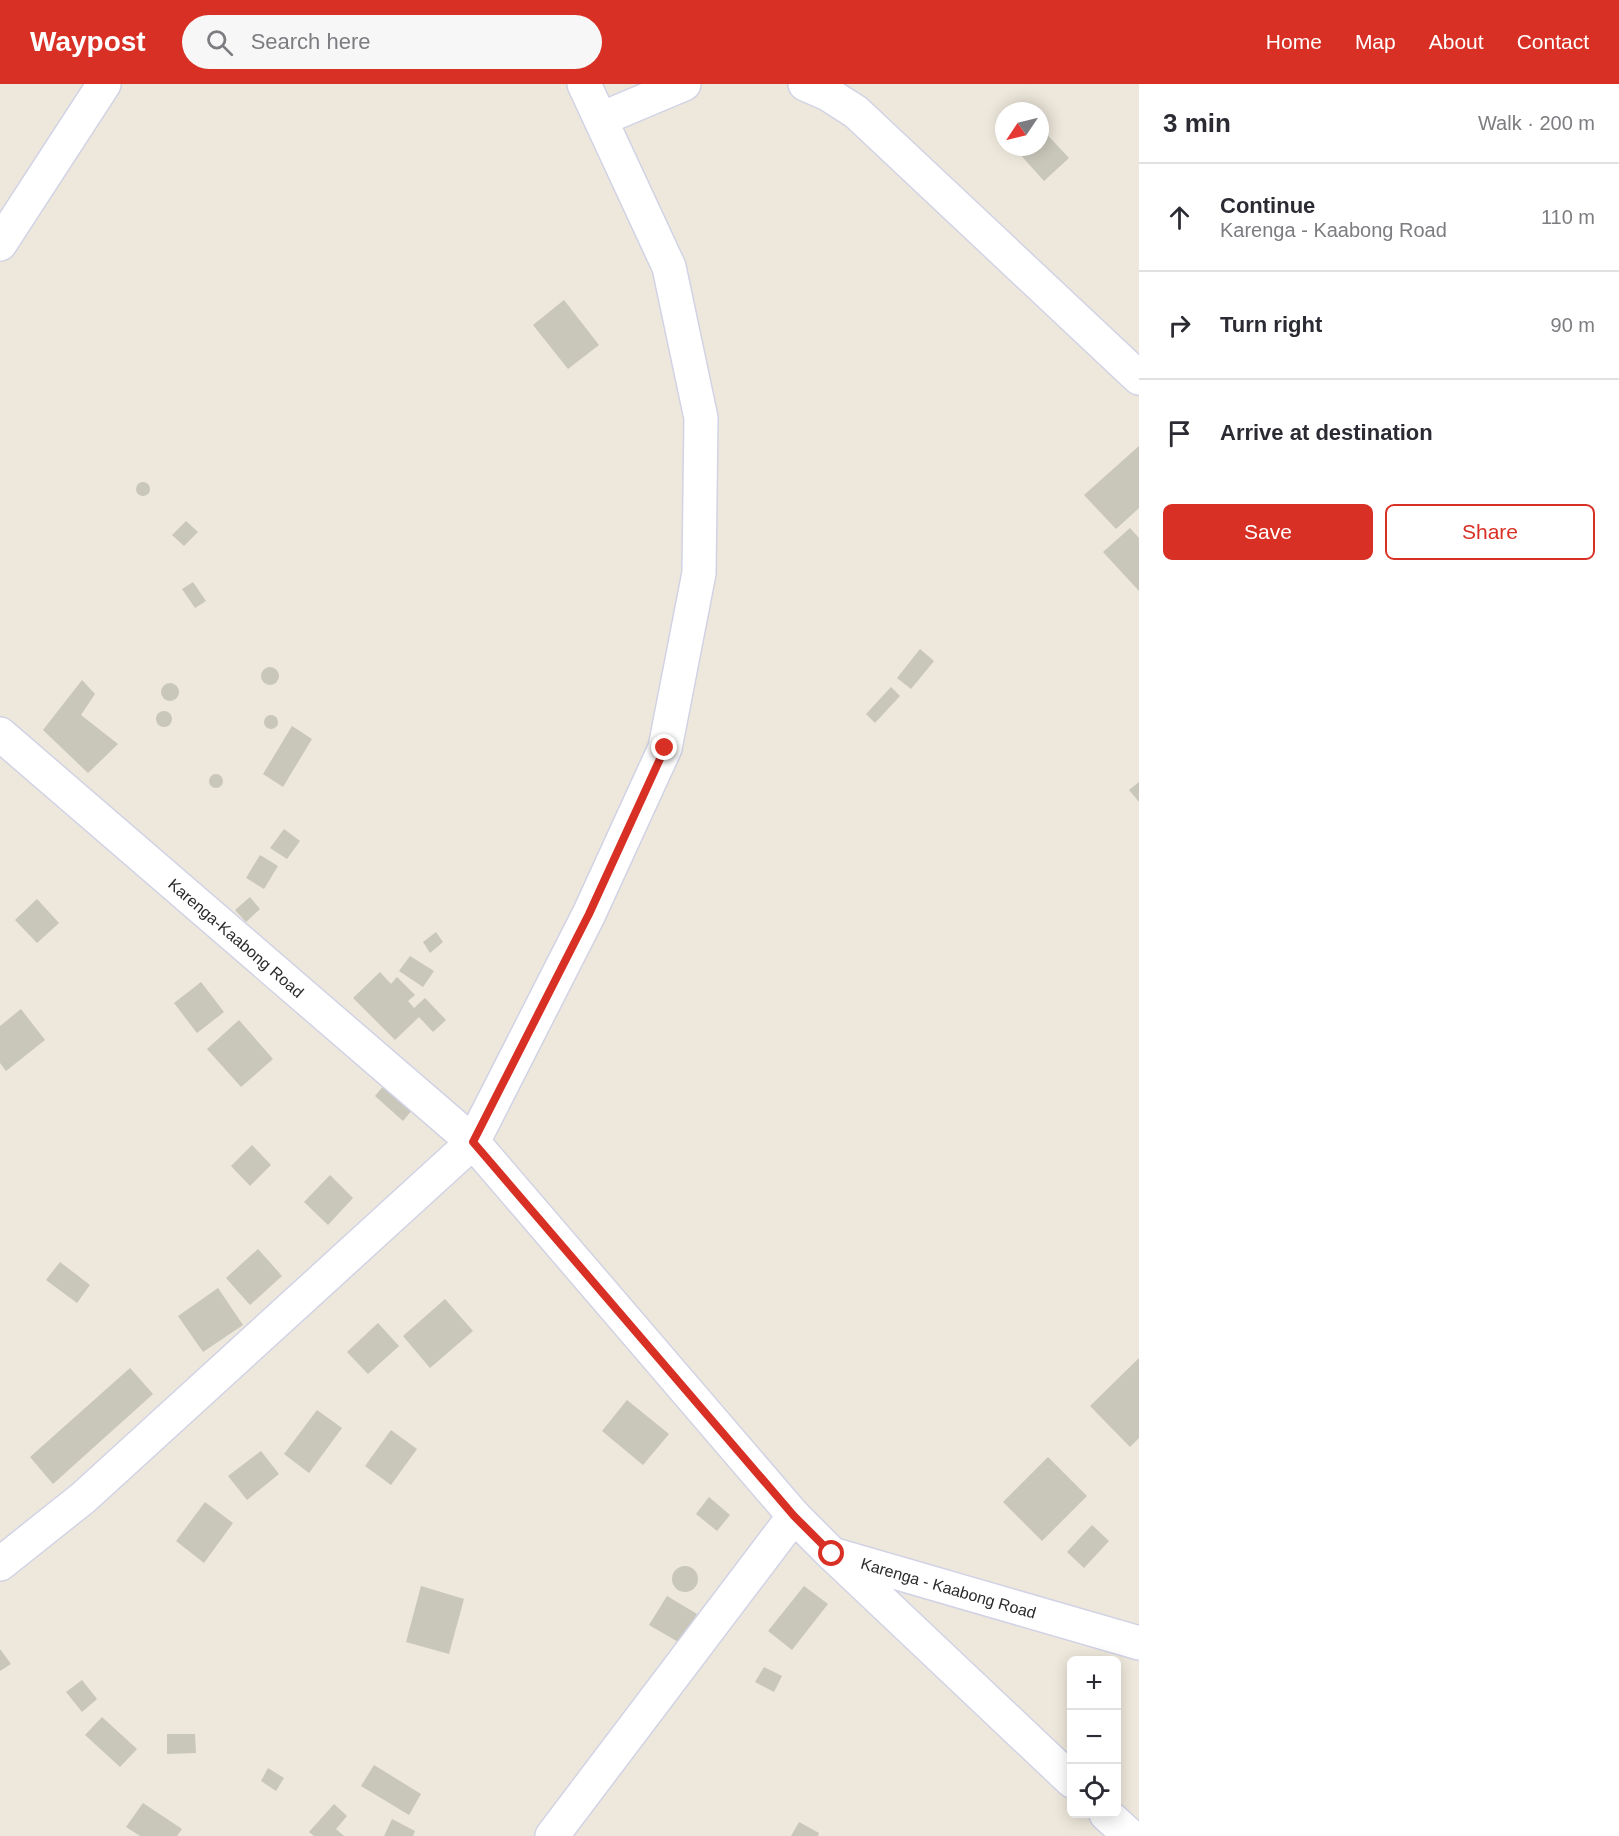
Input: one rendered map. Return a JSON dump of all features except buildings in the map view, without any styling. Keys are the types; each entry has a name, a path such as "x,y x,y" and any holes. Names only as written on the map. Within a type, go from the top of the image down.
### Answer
{"main road":[{"path":"0,244 104,84"},
{"path":"0,1564 83,1498 473,1142 589,914 665,748 699,573 701,418 669,267 584,84"},
{"path":"601,119 684,84"},
{"path":"805,84 828,94 856,112 1139,378"},
{"name":"Karenga-Kaabong Road","path":"0,734 473,1142"},
{"name":"Karenga - Kaabong Road","path":"473,1142 794,1516 832,1554 1139,1643"},
{"path":"552,1836 794,1516"},
{"path":"832,1554 1067,1776"},
{"path":"1110,1818 1130,1836"}],"route":[{"path":"665,748 589,914 473,1142 794,1516 832,1554"}]}
